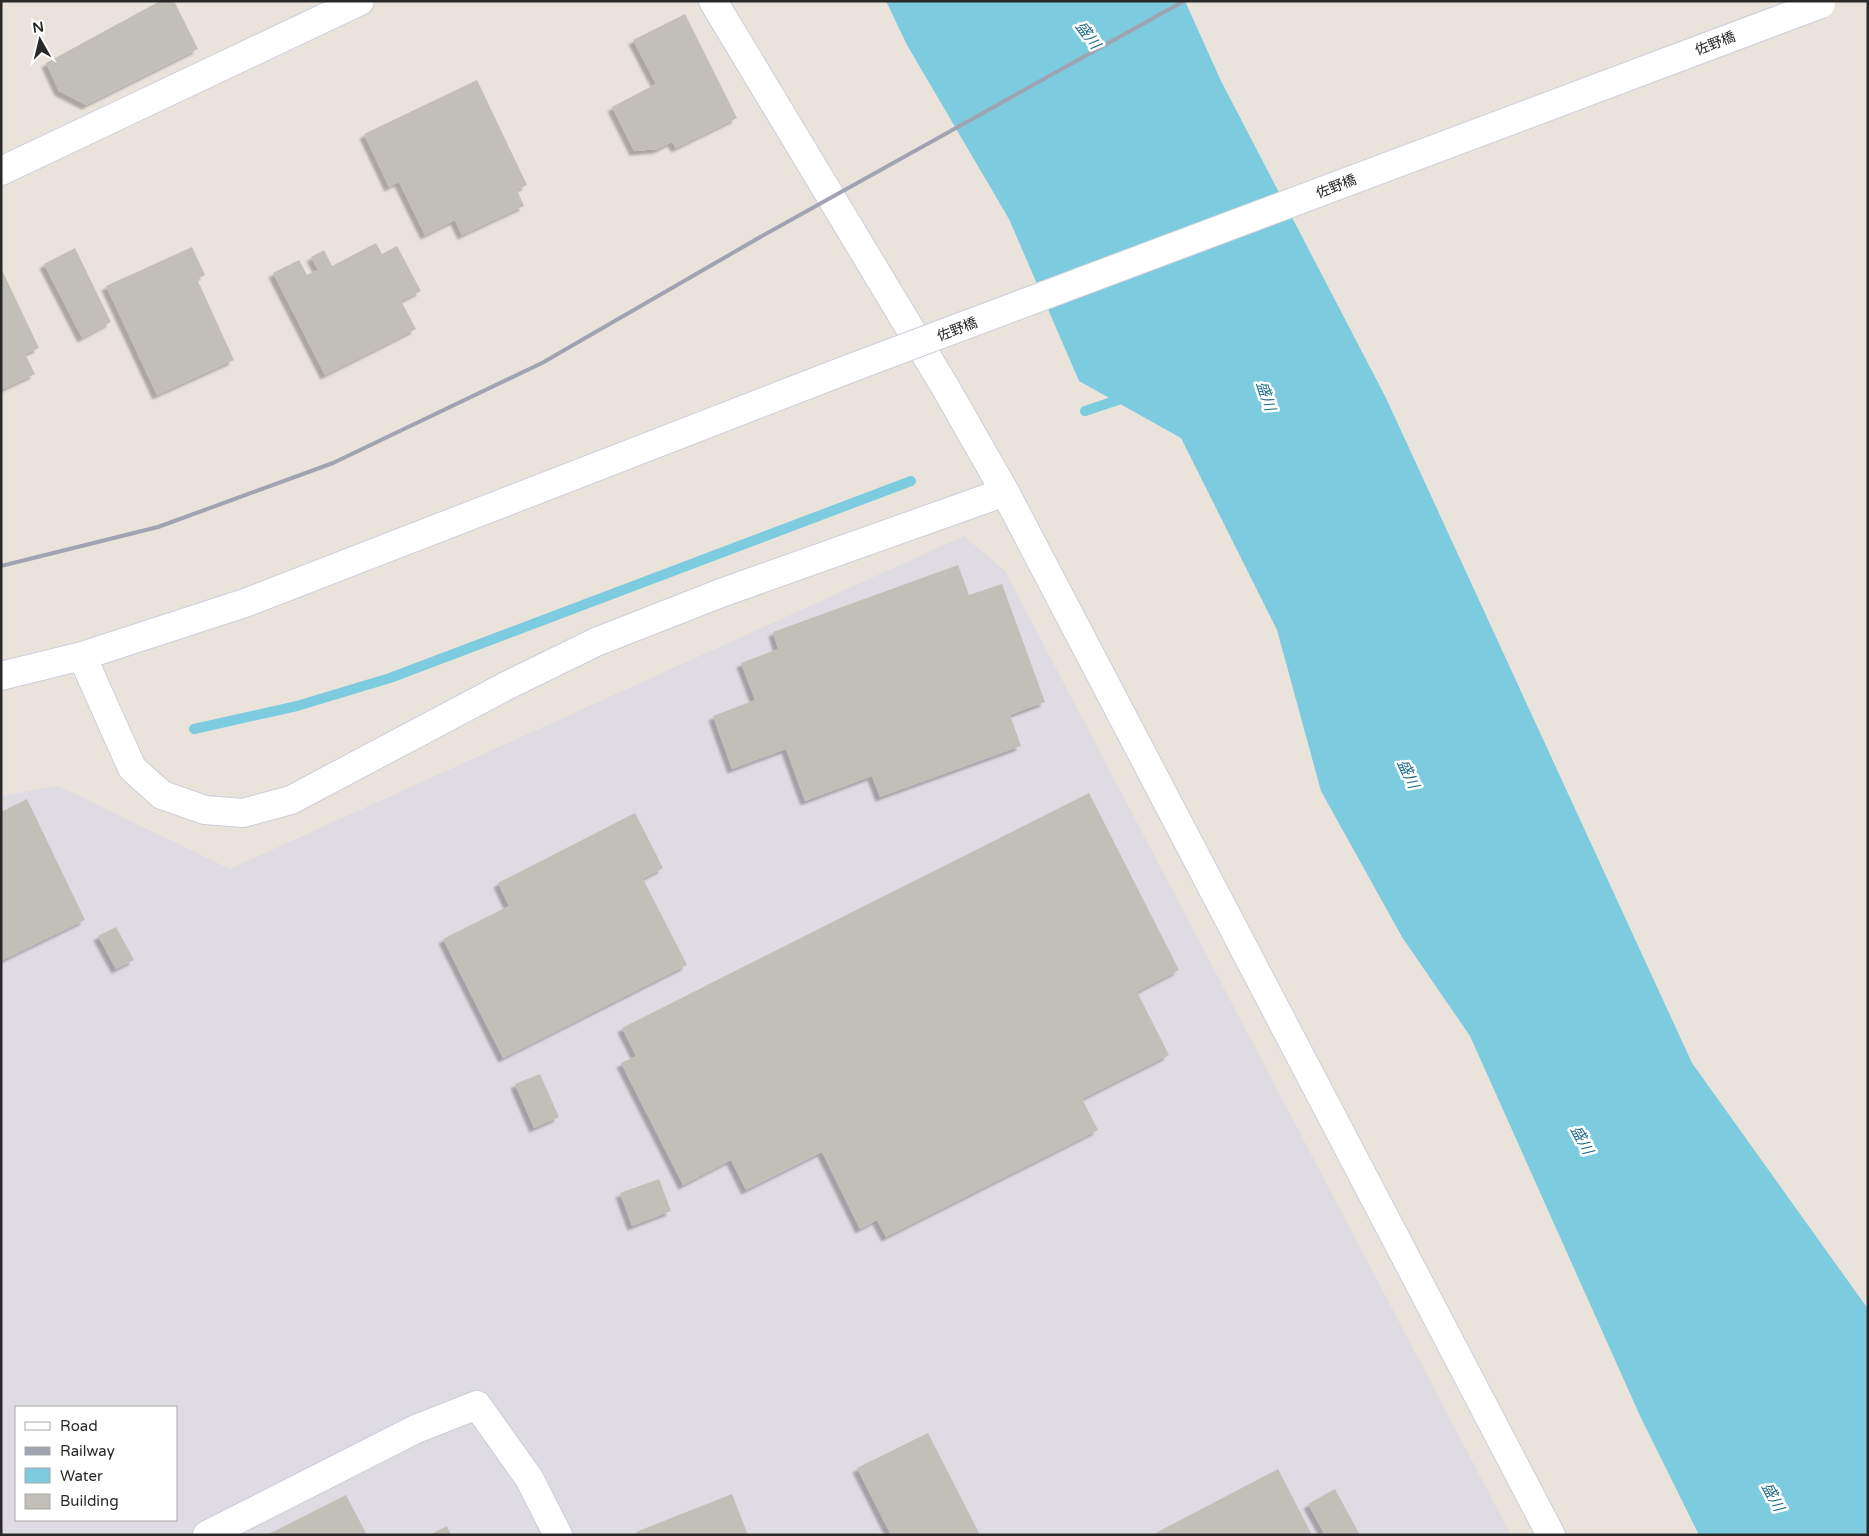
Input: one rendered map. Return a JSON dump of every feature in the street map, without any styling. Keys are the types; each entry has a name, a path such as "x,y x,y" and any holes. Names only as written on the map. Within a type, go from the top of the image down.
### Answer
{"street":[{"path":"1,171 360,1"},
{"path":"713,1 944,385 1005,492 1551,1535"},
{"name":"佐野橋","path":"1,676 82,656 245,603 851,368 1824,2"},
{"path":"82,656 132,768 162,795 205,810 243,813 292,800 495,692 596,642 721,593 1005,492"},
{"path":"207,1535 416,1429 477,1404 529,1478 558,1535"}],"shaded area":[{"path":"964,536 1005,571 1511,1535 1,1535 1,796 58,786 230,869"}],"water":[{"name":"盛川","path":"886,1 1185,1 1221,81 1386,398 1692,1063 1868,1309 1868,1535 1699,1535 1641,1418 1470,1036 1402,937 1321,791 1277,630 1181,438 1079,381 1009,219 907,45"}],"building":[{"path":"160,1 174,1 198,49 86,105 59,91 46,63"},
{"path":"685,14 737,118 676,148 672,142 658,149 634,151 612,107 656,84 633,40"},
{"path":"477,80 527,185 517,190 524,206 462,235 455,220 425,235 399,182 389,187 364,134"},
{"path":"376,243 382,254 397,246 421,291 401,301 416,329 325,375 273,273 299,260 307,275 318,270 311,257 324,250 332,266"},
{"path":"192,247 205,275 197,279 234,360 157,395 106,286"},
{"path":"75,248 111,322 82,338 44,264"},
{"path":"1,268 39,348 25,354 35,374 1,390"},
{"path":"958,565 969,595 1002,584 1045,702 1010,715 1021,746 880,797 872,776 805,801 786,749 732,769 713,716 755,700 741,663 778,649 773,632"},
{"path":"1089,793 1179,970 1137,992 1169,1055 1082,1099 1098,1130 886,1237 877,1220 860,1229 822,1152 746,1190 731,1160 683,1185 621,1063 636,1056 622,1028"},
{"path":"27,799 85,920 1,961 1,812"},
{"path":"635,813 663,868 643,879 687,965 503,1058 443,939 509,906 498,883"},
{"path":"116,927 134,960 116,969 98,936"},
{"path":"540,1074 559,1117 534,1128 515,1084"},
{"path":"659,1179 671,1211 632,1226 620,1193"},
{"path":"928,1433 980,1535 891,1535 857,1468"},
{"path":"1278,1469 1312,1535 1152,1535"},
{"path":"1335,1489 1360,1535 1325,1535 1308,1504"},
{"path":"732,1494 748,1535 637,1535 636,1532"},
{"path":"346,1495 367,1535 267,1535"},
{"path":"447,1526 451,1535 429,1535"}],"waterway":[{"path":"1085,411 1127,397"},
{"path":"194,729 297,706 390,678 911,481"}],"railway":[{"path":"1,566 158,527 333,463 542,363 762,236 1184,1"}]}
